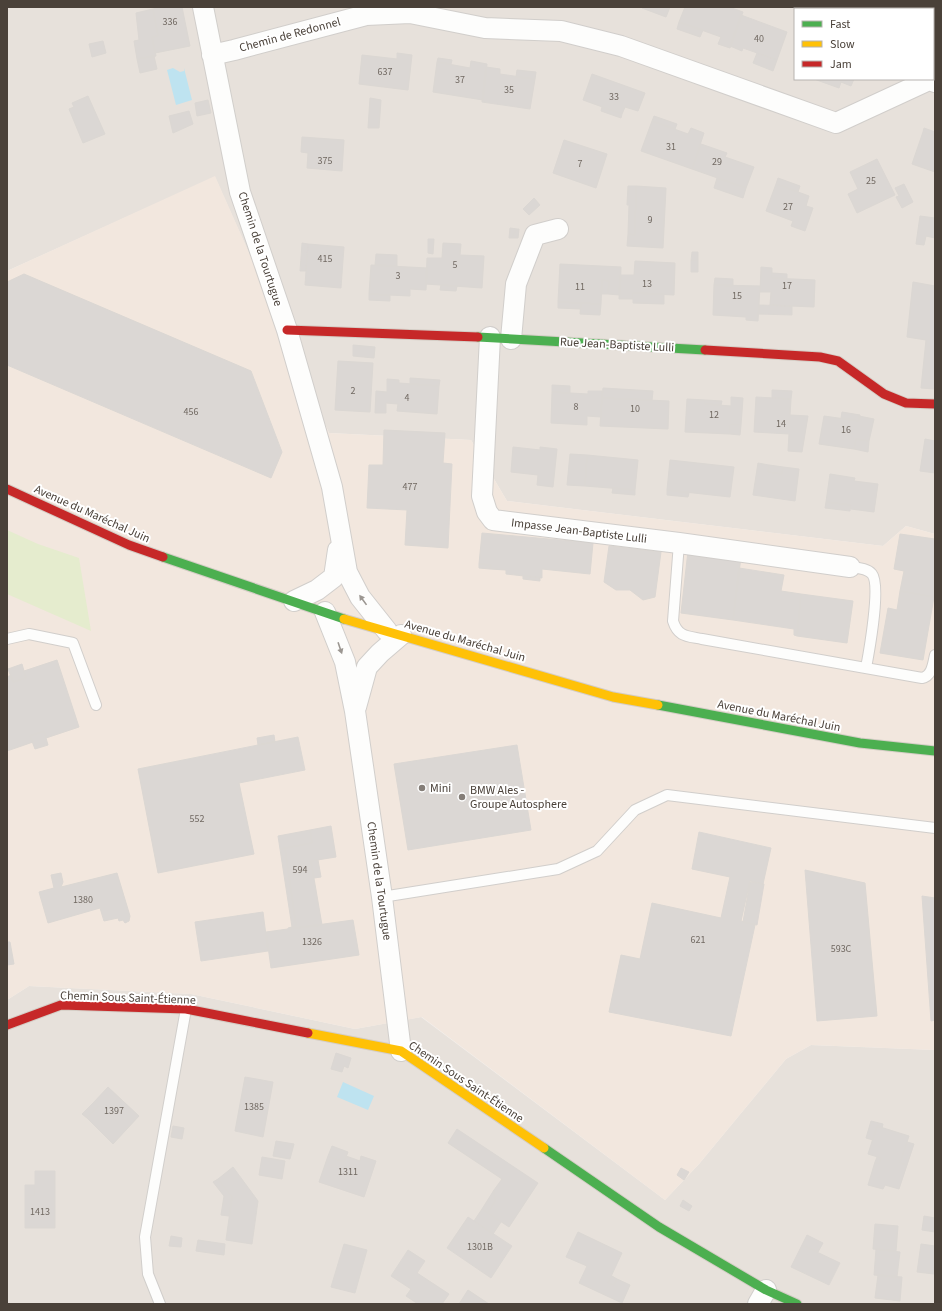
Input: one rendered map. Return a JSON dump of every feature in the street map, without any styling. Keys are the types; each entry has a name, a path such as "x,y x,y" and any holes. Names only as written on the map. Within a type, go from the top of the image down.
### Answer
{"street":[{"name":"Chemin de la Tourtugue","path":"203,7 240,192 287,330 332,487 347,572 360,597 394,633 380,653 367,667 355,711"},
{"name":"Chemin de Redonnel","path":"212,55 366,14 411,10"},
{"path":"411,10 485,28 561,31 621,46 836,123 929,80 935,82"},
{"path":"512,339 516,284 535,235 558,229"},
{"name":"Rue Jean-Baptiste Lulli","path":"287,330 490,337 820,357 838,361 884,394 906,403 935,404"},
{"name":"Impasse Jean-Baptiste Lulli","path":"490,337 482,496 487,512 493,520 679,543 850,567"},
{"name":"Chemin de la Tourtugue","path":"294,601 317,590 334,577 338,542 332,487"},
{"name":"Avenue du Maréchal Juin","path":"7,489 129,545 351,621 613,697 860,743 935,751"},
{"name":"Chemin de la Tourtugue","path":"326,612 345,662 355,711 382,897 401,1051"},
{"name":"Chemin Sous Saint-Étienne","path":"7,1025 61,1005 186,1010 401,1051 762,1297 797,1304"}],"lane":[{"path":"679,543 673,621 676,629 680,633 702,639 922,678 926,678 933,667 935,655"},
{"path":"850,567 868,570 873,575 876,582 875,601 866,668"},
{"path":"7,639 29,634 73,643 96,705"},
{"path":"382,897 558,870 597,851 635,810 667,795 935,828"},
{"path":"160,1304 148,1274 145,1237 186,1010"}],"shaded area":[{"path":"7,7 935,7 935,534 906,526 883,546 507,501 471,440 329,433 215,177 7,271"},
{"path":"215,176 329,433 471,440 507,501 883,546 906,526 935,534 935,1050 811,1045 786,1059 699,1164 665,1200 422,1017 355,1029 191,994 29,986 7,1000 7,271"},
{"path":"29,986 191,994 355,1029 421,1017 665,1200 699,1164 786,1059 811,1045 935,1050 935,1304 7,1304 7,1000"}],"green space":[{"path":"7,530 38,544 79,558 91,631 7,594"}],"water":[{"path":"173,68 180,72 184,71 184,68 192,100 176,105 167,70"},
{"path":"343,1082 374,1096 368,1110 337,1097"}],"building":[{"path":"160,7 182,7 190,46 155,53 152,37 158,36 153,9"},
{"path":"670,7 666,17 642,8"},
{"path":"685,7 729,7 743,12 730,48 718,44 721,37 679,22"},
{"path":"935,7 935,16 934,8 917,8"},
{"path":"153,9 158,36 152,37 156,56 137,59 134,41 139,40 136,13"},
{"path":"741,15 787,32 777,60 743,48 742,51 730,46"},
{"path":"679,22 703,30 700,37 677,29"},
{"path":"103,41 106,53 92,57 89,44"},
{"path":"397,53 412,55 408,90 359,84 362,55 397,59"},
{"path":"757,53 777,60 773,71 753,63"},
{"path":"154,56 157,69 140,73 137,59"},
{"path":"438,58 452,60 451,64 437,62"},
{"path":"471,61 487,64 483,100 433,92 437,62 470,68"},
{"path":"486,67 500,69 500,74 535,79 530,109 482,102"},
{"path":"517,70 536,72 535,79 516,77"},
{"path":"592,74 645,93 638,111 625,107 622,114 583,100"},
{"path":"817,80 854,80 851,86 841,82 839,88"},
{"path":"88,96 105,134 83,143 69,109 74,107 72,103"},
{"path":"370,98 381,100 379,128 368,128"},
{"path":"208,100 211,113 197,116 195,103"},
{"path":"602,107 622,114 621,118 601,111"},
{"path":"189,111 193,124 173,133 169,116"},
{"path":"654,116 677,124 675,129 652,121"},
{"path":"652,121 688,134 691,128 704,133 692,169 641,151"},
{"path":"924,128 935,132 935,136 923,132"},
{"path":"923,132 935,136 935,172 912,164"},
{"path":"302,137 344,140 342,171 307,168 308,153 301,152"},
{"path":"564,140 607,154 596,188 553,173"},
{"path":"701,144 727,153 725,157 754,167 746,188 692,169"},
{"path":"877,159 895,195 857,213 848,194 858,189 850,172"},
{"path":"717,178 746,188 743,198 714,188"},
{"path":"778,178 800,186 798,192 776,184"},
{"path":"776,184 809,196 806,206 813,208 805,231 791,226 793,221 766,211"},
{"path":"904,184 913,202 902,208 896,197 899,196 895,188"},
{"path":"628,186 636,186 635,235 628,234"},
{"path":"636,186 666,188 663,248 627,246 628,234 635,235"},
{"path":"534,198 540,205 529,215 523,209"},
{"path":"920,216 935,218 935,238 926,236 924,245 916,244"},
{"path":"510,228 517,229 511,238 509,238"},
{"path":"517,229 519,229 518,238 511,238"},
{"path":"428,239 434,239 433,254 428,253"},
{"path":"302,243 308,244 306,271 300,271"},
{"path":"443,243 461,244 460,255 484,256 482,288 426,284 427,258 442,258"},
{"path":"308,244 344,247 341,288 305,285"},
{"path":"692,252 698,252 698,261 691,261"},
{"path":"376,254 397,255 397,266 375,265"},
{"path":"635,261 675,263 674,295 633,293 633,299 619,299 620,275 634,275"},
{"path":"691,261 698,261 698,272 691,272"},
{"path":"560,264 621,267 620,295 608,294 609,281 602,280 601,304 558,302"},
{"path":"371,265 427,268 426,290 410,289 410,296 369,294"},
{"path":"761,267 772,268 772,278 815,280 814,307 770,305 771,292 760,292"},
{"path":"772,273 787,274 787,279 772,278"},
{"path":"24,274 251,371 282,452 271,478 7,365 7,282"},
{"path":"715,278 733,279 733,286 714,285"},
{"path":"602,280 609,281 608,294 601,294"},
{"path":"913,282 935,286 935,389 921,388 926,340 907,337"},
{"path":"441,285 457,286 456,291 440,290"},
{"path":"714,285 760,286 758,321 746,320 746,317 713,315"},
{"path":"633,293 664,294 664,304 633,303"},
{"path":"369,294 390,295 390,301 369,300"},
{"path":"558,302 581,303 581,309 558,308"},
{"path":"581,303 601,304 600,315 580,314"},
{"path":"759,305 792,306 792,315 759,314"},
{"path":"353,345 375,347 374,358 353,356"},
{"path":"338,361 373,363 370,412 335,410"},
{"path":"410,378 440,380 439,386 410,384"},
{"path":"387,379 399,380 399,383 439,386 437,414 397,411 398,404 386,403 386,413 375,413 376,391 387,392"},
{"path":"552,385 570,386 570,393 552,392"},
{"path":"603,388 653,391 652,400 602,398"},
{"path":"772,390 792,391 791,399 772,398"},
{"path":"588,391 602,391 601,417 587,416 587,425 551,423 552,392 588,394"},
{"path":"731,397 743,398 741,425 730,425 730,434 685,432 687,399 705,400 705,404 731,406"},
{"path":"756,397 791,399 790,415 808,416 802,452 788,451 789,434 754,432"},
{"path":"602,398 669,401 668,429 600,426"},
{"path":"705,400 722,401 721,405 705,404"},
{"path":"842,412 860,415 859,421 841,418"},
{"path":"824,416 859,421 859,416 874,419 869,441 856,439 854,449 819,444"},
{"path":"730,425 741,425 740,435 730,434"},
{"path":"384,430 445,433 443,463 452,464 448,548 405,545 407,510 367,508 369,465 383,465"},
{"path":"856,439 869,441 868,452 854,449"},
{"path":"925,439 935,441 935,473 920,471"},
{"path":"513,447 540,450 540,447 557,449 553,487 537,485 538,475 511,472"},
{"path":"570,454 587,455 585,486 567,485"},
{"path":"587,455 638,460 635,490 585,486"},
{"path":"670,460 734,467 730,497 667,490"},
{"path":"758,463 769,465 768,472 782,474 783,467 799,469 795,501 753,495"},
{"path":"769,465 783,467 782,474 768,472"},
{"path":"830,474 855,478 854,481 878,484 874,512 851,509 851,505 826,502"},
{"path":"613,488 635,490 635,495 612,493"},
{"path":"667,490 689,493 688,497 667,495"},
{"path":"826,502 851,505 850,511 825,508"},
{"path":"482,533 593,543 590,574 542,569 542,578 506,574 506,570 490,569 491,565 479,564"},
{"path":"900,534 935,539 934,597 900,591 904,571 894,569"},
{"path":"609,546 661,552 655,597 643,600 630,590 616,590 604,582"},
{"path":"688,551 741,557 733,620 681,613"},
{"path":"479,564 491,565 490,569 479,568"},
{"path":"739,568 784,575 781,591 801,594 797,636 794,635 794,629 733,620"},
{"path":"523,576 540,577 540,581 523,579"},
{"path":"900,591 934,597 923,660 880,653 888,608 897,610"},
{"path":"801,594 853,601 847,643 797,636"},
{"path":"57,660 79,727 46,738 44,731 30,736 33,742 7,751 7,677 11,675 13,682 26,678 24,671"},
{"path":"22,664 26,678 13,682 8,669"},
{"path":"44,731 48,745 35,749 30,736"},
{"path":"274,735 275,742 258,745 257,738"},
{"path":"298,737 305,770 239,783 254,854 158,873 138,769"},
{"name":"BMW Ales - Groupe Autosphere","path":"517,745 531,830 408,850 394,764"},
{"path":"331,826 336,857 311,861 322,925 288,929 296,926 285,848 312,843 310,830"},
{"path":"310,830 312,843 280,849 278,836"},
{"path":"699,832 771,848 763,884 750,881 741,921 755,925 731,1036 609,1012 621,955 640,959 652,903 721,918 730,877 692,869"},
{"path":"285,848 296,926 292,927 280,849"},
{"path":"318,860 321,877 314,878 311,861"},
{"path":"805,870 865,883 877,1016 817,1021"},
{"path":"61,873 63,882 61,887 117,873 130,916 129,921 125,923 123,920 119,921 118,918 104,921 100,908 48,923 39,892 54,888 51,875"},
{"path":"750,882 764,884 757,925 743,922"},
{"path":"922,896 935,898 935,1020 931,1021"},
{"path":"263,912 268,951 201,961 195,922"},
{"path":"353,920 359,955 271,968 266,932"},
{"path":"7,942 10,942 14,964 7,965"},
{"path":"336,1053 351,1058 348,1068 344,1066 342,1072 331,1069"},
{"path":"245,1077 273,1082 263,1137 235,1131"},
{"path":"108,1087 139,1116 113,1144 87,1118 98,1106 94,1102"},
{"path":"94,1102 98,1106 87,1118 82,1114"},
{"path":"871,1121 883,1124 882,1128 877,1126 873,1140 866,1138"},
{"path":"173,1126 184,1128 182,1139 171,1137"},
{"path":"877,1126 909,1136 900,1163 907,1165 899,1189 885,1185 883,1189 868,1185 875,1162 879,1164 881,1158 868,1154"},
{"path":"457,1129 538,1183 509,1227 488,1213 495,1201 494,1190 502,1179 448,1143"},
{"path":"276,1141 294,1144 290,1159 273,1156"},
{"path":"907,1142 914,1144 907,1165 900,1163"},
{"path":"332,1146 348,1152 344,1162 328,1156"},
{"path":"328,1156 344,1162 346,1156 360,1161 361,1156 376,1161 364,1197 319,1182"},
{"path":"262,1157 285,1161 282,1179 259,1175"},
{"path":"877,1157 881,1158 879,1164 875,1162"},
{"path":"233,1167 258,1201 252,1244 226,1240 232,1197 218,1179"},
{"path":"681,1168 689,1172 684,1180 677,1175"},
{"path":"35,1171 55,1171 55,1228 25,1228 25,1196 35,1196"},
{"path":"218,1179 232,1197 229,1216 221,1215 224,1196 213,1182"},
{"path":"25,1185 35,1185 35,1196 25,1196"},
{"path":"494,1190 495,1201 488,1213 482,1209"},
{"path":"683,1200 692,1206 689,1211 680,1206"},
{"path":"482,1209 501,1222 493,1234 474,1221"},
{"path":"924,1216 935,1218 935,1232 922,1230"},
{"path":"468,1217 512,1246 491,1278 447,1248"},
{"path":"875,1224 898,1226 896,1251 873,1249"},
{"path":"578,1232 622,1253 608,1283 614,1285 617,1279 630,1285 622,1303 579,1283 587,1266 566,1257"},
{"path":"807,1235 823,1243 818,1252 802,1245"},
{"path":"171,1236 182,1238 181,1247 169,1246"},
{"path":"198,1240 225,1244 224,1255 196,1251"},
{"path":"344,1244 367,1250 355,1293 331,1287"},
{"path":"921,1244 935,1246 934,1274 917,1272"},
{"path":"802,1245 840,1263 829,1285 791,1267"},
{"path":"876,1249 900,1252 897,1277 874,1275"},
{"path":"408,1250 425,1261 417,1273 449,1294 442,1304 418,1304 406,1296 411,1289 391,1276"},
{"path":"878,1275 902,1277 900,1301 875,1298"},
{"path":"612,1276 617,1279 614,1285 608,1283"},
{"path":"468,1290 489,1304 459,1304"}],"traffic: fast":[{"path":"478,337 705,350"},
{"path":"163,557 344,619"},
{"path":"658,705 860,743 935,751"},
{"path":"544,1148 659,1227 766,1290 797,1304"}],"traffic: slow":[{"path":"344,619 613,697 658,705"},
{"path":"308,1033 401,1051 544,1148"}],"traffic: jam":[{"path":"287,330 478,337"},
{"path":"705,350 820,357 838,361 884,394 906,403 935,404"},
{"path":"7,489 129,545 163,557"},
{"path":"7,1025 61,1005 186,1009 308,1033"}],"place":[{"name":"Mini","path":"422,788"},
{"name":"BMW Ales - Groupe Autosphere","path":"462,797"}]}
